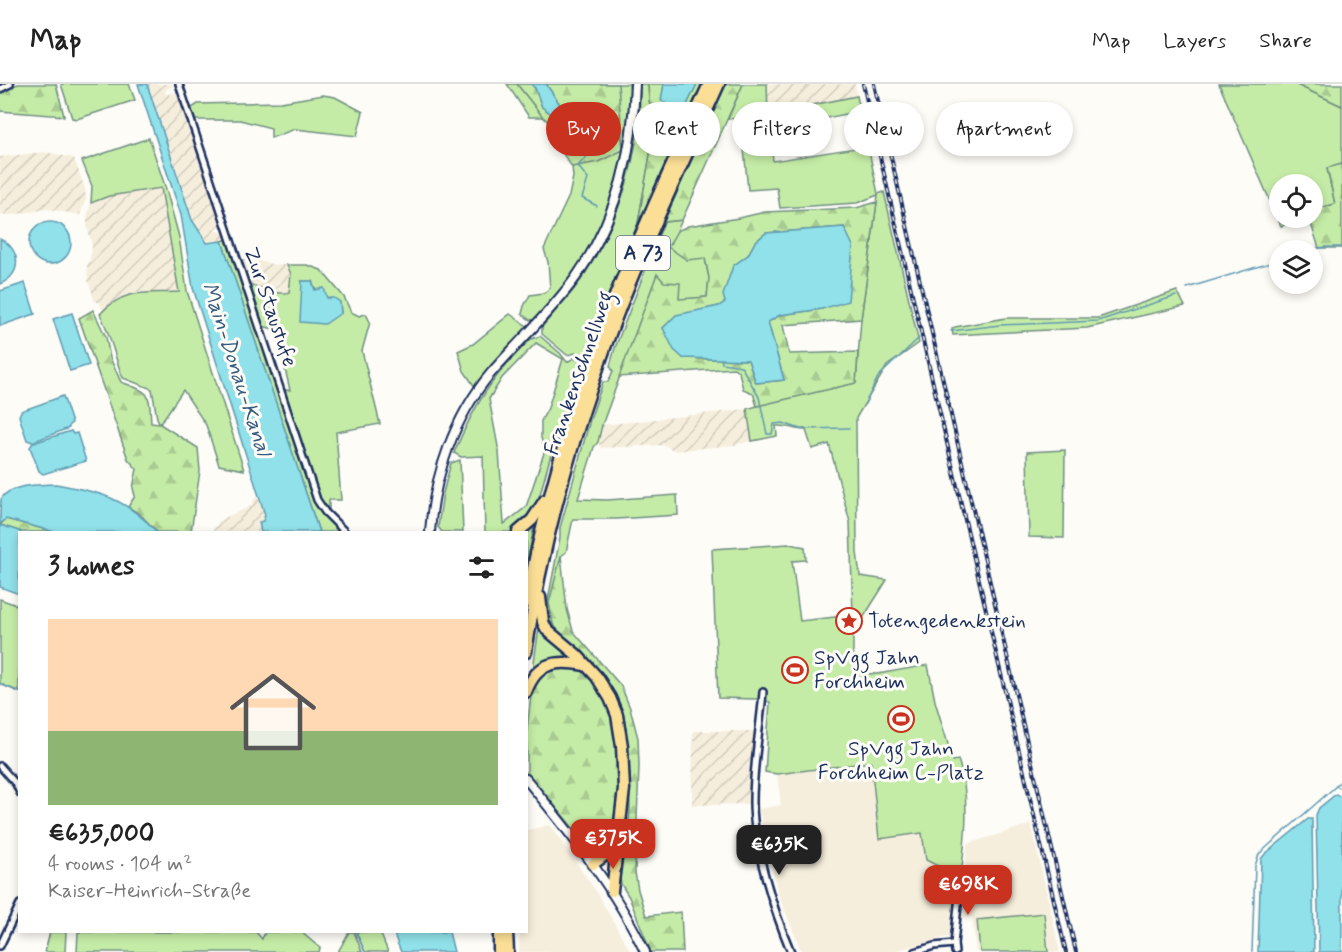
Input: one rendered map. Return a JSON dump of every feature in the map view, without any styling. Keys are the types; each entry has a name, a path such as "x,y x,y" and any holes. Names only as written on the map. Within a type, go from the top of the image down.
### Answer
{"highway":[{"name":"Frankenschnellweg","path":"528,593 547,506 588,368 615,298 709,84"},
{"name":"Frankenschnellweg","path":"528,641 539,578 555,512 596,373 641,260 719,84"},
{"path":"520,531 532,520 554,484"},
{"path":"539,578 541,612 547,630 577,655 597,677 610,698 621,734 624,789 612,891"},
{"path":"528,688 537,672 548,665 566,662 585,665"},
{"path":"593,864 608,853 617,840"},
{"path":"593,864 606,866 615,858"},
{"path":"499,933 499,952"},
{"path":"507,933 508,952"}],"main road":[{"path":"430,531 436,485 448,449 463,416 490,375 547,313 574,279 608,219 629,150 635,84"},
{"path":"528,782 612,891 645,952"}],"street":[{"path":"0,89 10,84"},
{"name":"Zur Staustufe","path":"179,84 317,500 325,512 344,531"},
{"path":"763,692 755,760 753,804 760,852 778,922 791,952"},
{"path":"0,766 18,788"},
{"path":"955,952 960,886"},
{"path":"0,946 18,908"},
{"path":"915,952 934,946 954,944"}],"shaded area":[{"path":"147,84 176,84 165,90 166,94 174,93 180,96 222,219 219,228 215,231 223,232 228,239 217,243 207,243 192,220"},
{"path":"767,84 855,84 857,96 827,102 768,102"},
{"path":"45,152 74,158 85,189 86,199 80,215 47,209 12,215 0,214 0,157"},
{"path":"161,188 179,292 138,292 116,299 103,311 99,302 95,302 88,281 87,266 92,245 87,216 91,203 109,196"},
{"path":"239,258 287,265 291,274 289,293 278,294 248,284"},
{"path":"747,409 752,441 734,445 675,451 664,445 601,448 598,442 602,425"},
{"path":"259,497 265,516 259,523 261,531 213,531 220,520 251,506 255,498"},
{"path":"693,731 755,731 748,804 692,805"},
{"path":"871,762 879,839 922,833 926,860 940,867 943,889 958,887 951,936 890,952 802,952 778,894 759,809 781,805 777,774"},
{"path":"1031,824 1060,952 976,952 972,917 962,918 967,844"},
{"path":"550,825 595,890 631,952 519,952 520,933 528,933 528,830"}],"green space":[{"path":"18,84 56,84 64,116 0,111 0,91"},
{"path":"61,84 129,84 135,100 77,119 72,118"},
{"path":"507,84 517,84 543,117 529,117"},
{"path":"517,84 531,84 535,88 542,107 546,110 546,120"},
{"path":"522,84 629,84 625,139 620,164 605,213 582,260 568,281 534,320 530,320 522,314 530,295 544,293 550,288 548,262 544,249 569,196 573,177 572,167 575,166 571,156 621,156 621,102 546,102 546,117"},
{"path":"546,84 618,84 619,102 558,102"},
{"path":"640,84 648,84 649,102 640,102"},
{"path":"648,84 664,84 662,100 665,102 649,102"},
{"path":"697,84 702,84 694,102 688,102"},
{"path":"725,84 743,84 735,102 732,102 732,109 720,135 720,102 717,102"},
{"path":"743,84 767,84 768,102 735,102"},
{"path":"1219,84 1295,84 1342,106 1342,164 1327,169 1335,204 1323,207 1323,174 1269,174 1269,199"},
{"path":"1295,84 1342,84 1342,106 1299,86"},
{"path":"323,95 335,97 363,112 357,136 295,129 271,138 271,128 240,120 193,120 190,109 198,104 281,102"},
{"path":"857,96 858,102 844,102 844,114 832,117 832,102 827,102"},
{"path":"621,124 623,150 621,151"},
{"path":"149,138 179,237 187,291 244,470 219,465 206,425 183,390 160,424 152,389 123,378 100,314 118,299 128,296 179,292 161,188 109,196 91,203 92,186 82,161"},
{"path":"844,150 844,156 870,156 878,194 884,192 919,343 887,366 856,418 857,552 860,576 887,580 853,634 853,673 878,674 928,665 935,701 953,761 958,760 965,790 965,839 960,886 958,887 943,889 940,867 926,860 922,833 879,839 871,762 777,774 765,772 770,702 757,699 718,698 712,549 789,544 805,547 806,560 792,561 800,621 853,615 850,522 829,444 812,449 806,430 780,426 776,426 777,436 752,441 747,409 856,383 861,319 878,195 857,203 780,208 777,188 748,190 745,156 773,156 773,161 805,156 832,156 832,152"},
{"path":"564,156 610,156 598,162 572,167"},
{"path":"634,156 650,156 638,223 585,355 576,353 567,355 542,334 542,327 583,277 608,233"},
{"path":"650,156 669,156 638,223"},
{"path":"693,156 711,156 682,220 664,222"},
{"path":"1342,164 1342,248 1323,248 1323,240 1316,240 1312,228 1323,228 1323,207 1335,204 1327,168"},
{"path":"877,202 861,319 783,325 789,354 858,352 856,383 757,406 753,393 743,389 739,372 734,368 619,377 657,274 664,282 680,283 679,299 707,297 709,278 705,258 687,260 668,247 677,231 688,226 765,212 856,208","holes":["844,227 822,309 780,315 768,322 784,380 756,383 748,360 683,358 663,328 676,316 719,306 725,302 733,266 748,255 755,242 766,233"]},
{"path":"682,220 677,231 705,258 709,278 707,297 679,300 657,275 602,425 598,442 594,447 578,499 607,500 677,495 678,515 573,519 566,552 561,556 566,641 552,628 546,610 560,528 590,420 603,382 608,382 613,371 610,366 615,348 664,222"},
{"path":"228,239 311,492 316,503 340,530 319,531 222,241"},
{"path":"287,265 307,265 321,270 344,297 351,312 359,316 366,314 370,322 362,351 380,424 336,432 341,500 329,500 329,510 319,498 283,390 290,390 279,343 285,342 286,332 262,326 248,284 278,293 289,293 291,274","holes":["302,281 312,281 319,292 340,302 341,313"]},
{"path":"1177,291 1185,306 1087,328 953,335 952,329 955,327 1006,318 1098,318"},
{"path":"93,310 106,337 110,358 121,382 143,391 149,399 151,423 160,424 198,448 200,471 191,531 156,531 140,514 128,507 135,496 133,488 137,469 128,459 79,318"},
{"path":"510,314 527,326 475,387 464,371 458,351 473,344"},
{"path":"540,336 567,362 574,358 581,362 556,436 536,509 515,531 485,531 483,456 461,457 454,453 477,405 505,366 531,339","holes":["536,343 563,359 548,408 541,421 541,438 545,450 526,507 504,524 499,452 489,399 502,378"]},
{"path":"1065,450 1064,538 1029,537 1027,452"},
{"path":"460,460 463,531 441,531 438,527 443,493 451,463"},
{"path":"6,519 51,531 19,531 0,525"},
{"path":"535,521 528,560 528,531 525,531"},
{"path":"561,556 567,609 573,631 621,686 638,738 635,872 646,916 681,912 683,952 651,952 629,897 621,884 619,873 626,849 630,811 629,756 623,716 610,687 590,660 566,641 553,624 549,603"},
{"path":"0,599 18,606 18,692 0,684"},
{"path":"540,621 578,658 542,664 533,669"},
{"path":"562,665 588,674 599,687 613,719 619,757 619,793 614,834 603,852 596,852 588,846 528,773 528,721 532,687 544,671"},
{"path":"1044,913 1048,952 980,952 977,920"},
{"path":"50,933 66,933 65,952 45,952"},
{"path":"78,933 257,933 262,939 265,933 302,933 320,948 319,952 77,952"},
{"path":"348,933 354,933 362,952 338,952"},
{"path":"356,933 380,933 388,952 365,952"}],"water":[{"name":"Main-Donau-Kanal","path":"138,84 147,84 192,220 207,243 222,241 319,531 261,531 259,522 263,521 265,515 193,288 181,215"},
{"path":"531,84 546,84 558,102 546,102 546,110 542,107 535,88"},
{"path":"664,84 697,84 688,102 661,100"},
{"path":"50,222 65,228 71,243 65,258 50,264 35,258 29,243 35,228"},
{"path":"844,227 853,246 848,301 822,309 780,315 768,322 784,380 756,383 748,360 683,358 674,350 663,328 676,315 719,306 725,302 723,295 733,266 748,255 755,242 766,233"},
{"path":"0,239 12,249 16,268 7,280 0,284"},
{"path":"302,281 312,281 315,290 324,288 327,298 334,298 340,302 341,313 325,324 300,322"},
{"path":"25,283 35,314 0,326 0,291"},
{"path":"72,313 89,365 70,371 53,319"},
{"path":"63,396 72,423 69,428 32,442 27,440 19,416 21,411"},
{"path":"71,431 73,434 77,433 86,461 43,474 39,471 30,447 33,443"},
{"path":"56,484 111,498 134,511 156,531 51,531 6,519 0,524 1,499 11,490 26,486"},
{"path":"0,525 19,531 18,594 0,587"},
{"path":"1336,794 1342,798 1342,952 1319,952 1316,815 1319,808"},
{"path":"1308,819 1312,819 1314,952 1258,952 1261,859"},
{"path":"393,933 449,933 454,952 401,952"}],"waterway":[{"path":"587,156 578,166 588,179 582,198 597,206"},
{"path":"1323,247 1342,247"},
{"path":"1187,288 1269,263"},
{"path":"951,331 1000,325 1098,321 1176,296"},
{"path":"865,404 878,377 919,338"},
{"path":"721,359 722,363 741,366 759,397 767,434 772,434 774,424 783,423 800,429 849,428"},
{"path":"0,684 18,691"},
{"path":"1336,785 1342,780"},
{"path":"1252,952 1255,866 1259,854 1336,786 1342,789"},
{"path":"356,933 365,952"}],"railway":[{"path":"863,84 1066,952"},
{"path":"874,84 1076,952"}],"place":[{"name":"Totengedenkstein","path":"849,621"},
{"name":"SpVgg Jahn Forchheim","path":"795,670"},
{"name":"SpVgg Jahn Forchheim C-Platz","path":"901,719"}]}
